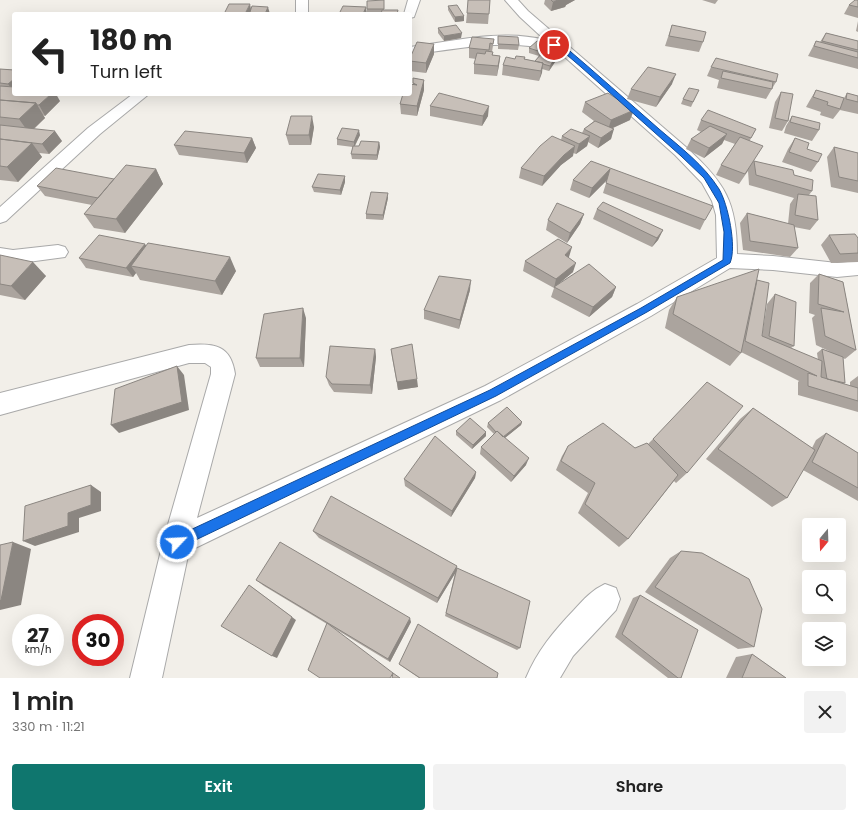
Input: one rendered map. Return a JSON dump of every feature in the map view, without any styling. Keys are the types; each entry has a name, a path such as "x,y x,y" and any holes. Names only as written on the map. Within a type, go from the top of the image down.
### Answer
{"street":[{"path":"302,0 302,12"},
{"path":"411,12 414,0"},
{"path":"511,0 524,14 660,133 707,177 716,190 722,203 727,232 727,261"},
{"path":"412,51 501,39 538,41 562,47"},
{"path":"0,217 94,131 139,96"},
{"path":"0,255 13,257 58,252"},
{"path":"177,542 493,393 644,310 727,261 774,263 837,270 858,268"},
{"path":"0,404 189,354 209,354 216,357 222,363 223,374 177,542 146,678"},
{"path":"542,678 562,646 605,599"}],"building":[{"path":"384,0 384,9 367,9 367,1"},
{"path":"468,0 490,0 489,14 467,13"},
{"path":"855,0 858,0 858,7 849,5"},
{"path":"229,4 250,4 246,12 225,12"},
{"path":"457,5 464,16 455,17 448,6"},
{"path":"252,6 268,7 266,12 250,12"},
{"path":"343,6 366,7 364,12 340,12"},
{"path":"382,10 398,10 398,12 382,12"},
{"path":"456,25 462,33 444,36 438,28"},
{"path":"672,25 706,32 703,42 669,36"},
{"path":"826,33 858,41 858,50 822,41"},
{"path":"498,36 518,37 519,45 498,44"},
{"path":"472,37 494,39 493,44 490,43 489,50 469,48"},
{"path":"537,41 554,47 547,54 529,48"},
{"path":"816,41 858,52 858,58 814,46"},
{"path":"417,42 434,44 426,63 412,61 412,53"},
{"path":"486,51 493,52 492,55 500,56 498,66 474,64 477,53 485,54"},
{"path":"542,53 556,57 550,66 535,61"},
{"path":"516,56 525,57 524,59 543,63 541,71 503,65 506,57 515,59"},
{"path":"716,58 778,74 776,82 711,67"},
{"path":"648,67 676,74 660,97 631,89"},
{"path":"0,69 12,70 12,81 8,84 0,83"},
{"path":"723,71 773,82 772,89 721,78"},
{"path":"413,78 424,80 417,106 400,104 402,96 412,96 412,84 417,85 413,83"},
{"path":"0,86 12,87 12,96 49,96 39,105 36,103 0,100"},
{"path":"689,88 699,90 693,102 683,99"},
{"path":"816,90 844,98 840,109 827,105 828,102 813,97"},
{"path":"781,92 793,94 788,121 775,118"},
{"path":"439,93 489,106 483,116 430,106"},
{"path":"608,93 634,110 611,120 585,102"},
{"path":"847,93 858,96 858,102 846,99"},
{"path":"0,100 36,103 19,119 0,117"},
{"path":"708,110 756,129 751,138 701,120"},
{"path":"291,116 312,116 309,135 286,135"},
{"path":"792,116 820,123 819,130 790,122"},
{"path":"595,121 614,129 601,138 584,129"},
{"path":"0,125 55,131 42,144 0,139"},
{"path":"710,126 727,134 709,148 691,139"},
{"path":"342,128 359,130 354,142 337,139"},
{"path":"571,129 590,136 579,144 562,136"},
{"path":"185,131 252,138 244,153 174,145"},
{"path":"552,136 575,146 544,176 521,168 540,146"},
{"path":"740,137 763,146 745,174 721,165"},
{"path":"795,138 809,143 807,149 822,154 818,162 789,152"},
{"path":"0,139 32,143 7,167 0,166"},
{"path":"361,141 379,142 377,155 351,154 353,146 359,146"},
{"path":"834,147 858,153 858,181 839,177"},
{"path":"591,161 713,206 705,220 606,183 610,169 592,188 573,180"},
{"path":"754,161 793,170 794,175 813,180 812,191 756,175"},
{"path":"126,165 156,169 116,219 84,214"},
{"path":"56,168 114,179 98,198 37,186"},
{"path":"318,174 345,176 340,190 312,187"},
{"path":"371,192 388,193 383,215 366,214"},
{"path":"798,194 816,196 818,220 795,215"},
{"path":"603,202 663,230 657,238 597,209"},
{"path":"557,203 584,214 570,233 548,220"},
{"path":"747,213 794,225 798,248 750,241"},
{"path":"855,234 858,238 858,253 840,254 829,235"},
{"path":"99,235 145,244 126,268 79,258"},
{"path":"558,239 572,247 565,255 576,263 556,279 525,261"},
{"path":"148,243 230,257 215,281 131,266"},
{"path":"0,255 33,262 11,286 0,284"},
{"path":"589,264 616,287 593,307 554,287"},
{"path":"759,269 741,353 673,314 677,297"},
{"path":"819,274 843,282 856,350 825,336 821,308 844,312 818,304"},
{"path":"439,276 471,280 460,320 424,310"},
{"path":"757,280 769,283 762,336 822,361 821,377 858,388 858,401 808,386 808,373 817,376 745,341"},
{"path":"775,294 796,302 794,346 769,336"},
{"path":"303,308 300,358 256,358 264,314"},
{"path":"412,344 417,379 397,382 391,349"},
{"path":"330,346 375,349 370,385 332,384 326,377"},
{"path":"822,349 843,357 845,383 827,379"},
{"path":"177,366 182,402 111,425 115,389"},
{"path":"707,382 743,406 687,473 653,439"},
{"path":"507,407 522,422 503,437 488,423"},
{"path":"753,408 815,450 787,498 718,449"},
{"path":"470,418 486,432 473,445 456,431"},
{"path":"603,423 635,448 647,443 678,475 628,539 585,504 595,483 561,461 568,446"},
{"path":"497,431 529,458 514,476 481,447"},
{"path":"826,433 858,453 858,488 812,462"},
{"path":"435,436 476,472 452,511 404,479"},
{"path":"91,485 91,505 68,513 68,526 23,541 25,506"},
{"path":"331,496 457,566 438,598 313,531"},
{"path":"13,542 1,600 0,601 0,545"},
{"path":"280,542 410,618 388,659 256,580"},
{"path":"681,551 702,553 749,579 762,609 754,647 655,587"},
{"path":"457,568 530,601 520,648 446,613"},
{"path":"249,585 292,617 272,656 221,626"},
{"path":"640,595 698,630 681,678 678,678 622,634"},
{"path":"327,623 393,673 390,678 320,678 308,670"},
{"path":"418,624 498,673 497,678 420,678 399,664"},
{"path":"752,654 786,678 742,678"},
{"path":"393,673 400,678 392,678"}],"route":[{"path":"177,542 493,393 644,310 727,261 727,232 722,203 716,190 707,177 684,154 562,47 554,45"}]}
